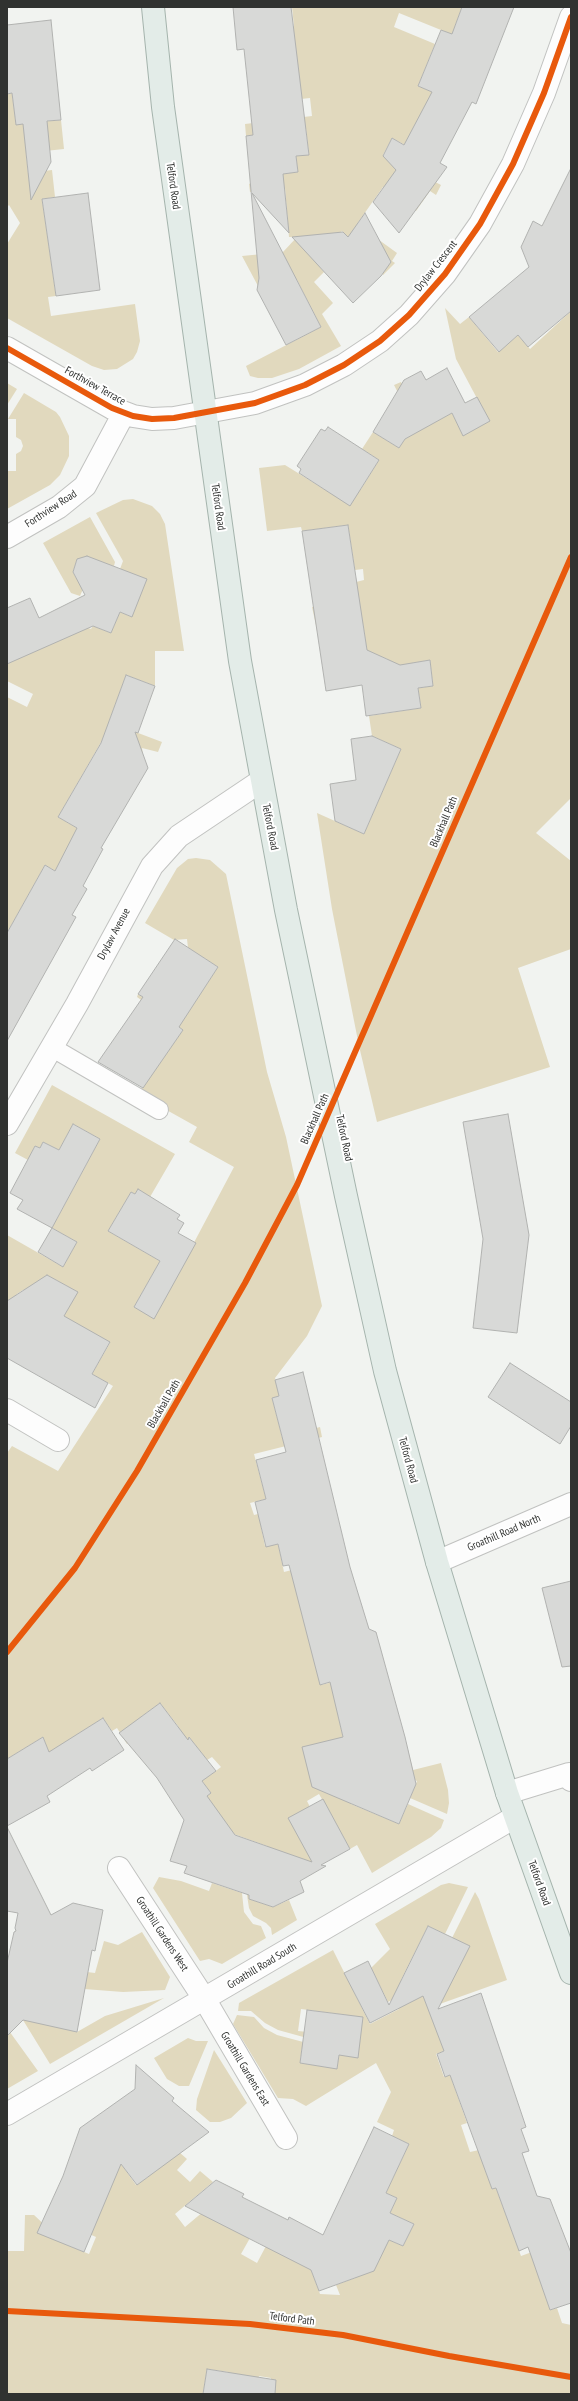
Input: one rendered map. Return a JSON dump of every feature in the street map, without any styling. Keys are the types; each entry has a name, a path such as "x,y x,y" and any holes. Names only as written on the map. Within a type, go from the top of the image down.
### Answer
{"main road":[{"name":"Telford Road","path":"153,7 163,107 204,413 240,661 261,781 312,1038 384,1371 436,1562 507,1793 571,1973"}],"street":[{"name":"Drylaw Crescent","path":"204,413 254,403 320,378 344,365 380,341 409,315 445,274 476,230 513,164 544,93 571,17"},
{"name":"Forthview Terrace","path":"7,348 124,413 142,418 163,419 204,413"},
{"name":"Forthview Road","path":"7,537 59,506 84,486 124,413"},
{"name":"Drylaw Avenue","path":"7,1124 52,1048 152,866 179,836 261,781"},
{"path":"7,1410 58,1440"},
{"name":"Groathill Road North","path":"436,1562 571,1504"},
{"path":"507,1793 569,1774 571,1780"},
{"name":"Groathill Road South","path":"7,2114 205,2000 515,1817"},
{"name":"Groathill Gardens West","path":"119,1868 205,2000"},
{"name":"Groathill Gardens East","path":"205,2000 286,2138"}],"lane":[{"path":"52,1048 159,1110"}],"shaded area":[{"path":"292,7 462,7 455,26 482,36 478,45 399,13 394,27 435,44 418,86 456,102 405,145 392,138 383,155 441,185 436,195 430,191 416,211 383,187 357,224 397,253 392,261 395,263 383,275 342,231 326,245 320,267 324,272 314,282 333,303 322,314 341,346 299,369 272,378 258,378 250,376 246,366 321,327 297,280 270,274 258,280 258,286 242,256 283,252 297,237 289,237 285,188 250,192 249,184 251,183 250,177 298,172 296,156 309,154 306,129 246,136 245,124 312,116 310,98 301,99 287,27 294,26"},
{"path":"12,93 16,124 61,120 64,149 26,153 28,173 52,170 55,197 42,199 56,296 48,297 51,316 135,304 140,341 137,352 133,359 117,369 104,370 92,366 7,318 7,244 20,223 9,205 7,207 7,94"},
{"path":"531,265 571,287 571,798 536,833 571,861 571,949 518,968 550,1067 377,1122 359,1046 332,909 317,813 364,834 401,749 372,736 369,716 421,708 418,688 433,686 430,660 413,663 414,675 389,672 387,659 382,657 368,659 363,624 317,630 312,607 334,603 356,582 364,580 363,569 355,570 348,525 302,531 301,527 267,531 259,468 285,465 332,494 343,477 361,489 379,460 362,449 373,432 399,448 414,424 394,385 401,382 425,427 452,413 464,435 489,421 456,359 445,308 460,324 469,317 498,352 518,335 530,349 570,312"},
{"path":"7,383 17,389 7,405"},
{"path":"24,393 56,412 60,417 69,436 69,456 60,475 50,485 7,509 7,471 16,471 16,454 21,451 23,446 21,440 16,437 16,419 8,419"},
{"path":"133,499 152,506 160,514 165,524 184,651 155,651 155,686 126,675 109,722 162,742 158,752 142,748 143,755 104,737 58,817 87,834 82,886 45,865 7,933 7,697 27,707 33,694 7,681 7,664 70,621 91,629 93,626 111,633 120,612 132,617 120,569 123,561 96,513 123,500"},
{"path":"90,517 115,562 114,566 77,559 73,572 76,578 86,582 80,596 71,593 43,543"},
{"path":"196,858 210,860 226,874 267,1072 286,1137 322,1306 307,1336 275,1378 279,1396 272,1398 282,1437 320,1427 322,1437 254,1454 266,1499 250,1503 254,1515 270,1511 273,1524 261,1527 265,1546 278,1544 284,1572 323,1562 321,1685 360,1675 338,1715 343,1737 380,1757 408,1750 413,1770 441,1763 448,1790 449,1803 447,1814 410,1798 417,1781 364,1758 351,1804 399,1824 408,1804 444,1820 441,1828 431,1837 372,1873 357,1845 350,1849 319,1794 307,1801 310,1807 317,1871 261,1863 267,1846 220,1829 207,1796 211,1793 194,1770 201,1765 209,1776 221,1767 212,1757 207,1760 189,1737 184,1757 178,1726 160,1703 141,1717 150,1728 127,1744 117,1728 112,1731 103,1718 49,1753 43,1737 7,1759 7,1453 12,1446 58,1471 113,1386 92,1374 110,1343 57,1328 77,1292 56,1280 27,1333 36,1297 23,1290 17,1294 12,1303 7,1300 7,1235 63,1267 77,1242 36,1219 57,1219 100,1139 73,1124 59,1150 43,1142 40,1148 35,1146 28,1160 15,1153 52,1085 175,1154 150,1197 138,1190 135,1194 131,1192 108,1231 160,1261 134,1307 154,1318 234,1167 189,1142 197,1127 138,1094 183,1030 137,997 138,994 158,1007 185,1017 218,967 188,948 187,939 174,940 145,923 177,868 188,859"},
{"path":"159,1877 181,1881 209,1891 212,1883 242,1893 244,1912 253,1924 261,1926 266,1938 222,1964 209,1959 200,1961 153,1888"},
{"path":"449,1883 468,1887 445,1934 428,1926 401,1980 409,1984 469,1946 452,1938 475,1892 479,1899 507,1980 437,2005 444,2025 444,2051 436,2054 444,2077 450,2075 467,2123 461,2125 470,2152 479,2150 492,2189 496,2188 521,2256 532,2252 550,2310 557,2308 562,2323 571,2325 571,2394 239,2394 226,2384 228,2372 207,2369 203,2394 7,2394 7,2251 24,2251 25,2215 34,2215 65,2244 89,2254 96,2237 80,2230 112,2151 136,2185 148,2177 126,2106 187,2159 177,2170 190,2182 200,2171 213,2182 175,2214 185,2227 210,2206 250,2238 241,2254 257,2263 266,2246 310,2267 320,2294 340,2295 336,2285 355,2278 351,2267 389,2240 403,2246 414,2224 390,2213 397,2198 386,2193 409,2144 392,2136 394,2130 377,2122 391,2092 376,2063 306,2106 293,2099 278,2098 233,2024 237,2015 254,2017 264,2028 277,2035 307,2043 302,2048 300,2063 337,2068 345,2015 301,2009 298,2031 308,2032 307,2038 278,2030 265,2023 251,2011 238,2011 239,2003 333,1950 370,2024 399,2009 394,1999 388,2002 371,1968 390,1949 375,1924 441,1885","holes":["259,2376 271,2378 269,2389 257,2387"]},
{"path":"247,1895 249,1895 249,1899 273,1907 289,1900 297,1920 272,1935 271,1928 266,1923 253,1916 249,1908"},
{"path":"142,1932 170,1977 165,1990 123,1992 84,1989 87,1972 95,1973 104,1941 118,1945"},
{"path":"7,1994 77,2032 105,2016 164,1998 50,2064"},
{"path":"7,2028 38,2071 7,2089"},
{"path":"188,2038 196,2041 208,2041 189,2086 179,2086 167,2079 154,2058"},
{"path":"214,2050 247,2103 231,2118 220,2122 210,2122 196,2110 197,2099"}],"building":[{"path":"233,7 291,7 309,155 296,156 298,172 283,174 289,233 252,193 321,327 286,345 257,290 259,278 246,136 253,135 244,49 237,50"},
{"path":"462,7 514,7 476,104 472,102 440,163 447,167 399,233 373,202 396,170 383,156 392,138 404,145 432,92 418,86 441,30 452,34"},
{"path":"51,20 61,120 47,121 51,162 31,200 23,124 16,125 12,93 7,94 7,25"},
{"path":"571,168 571,311 528,347 518,335 499,352 469,317 529,267 521,247 533,221 542,226"},
{"path":"88,193 100,290 56,296 42,199"},
{"path":"365,213 391,262 381,276 353,303 292,237 343,232 348,237"},
{"path":"447,368 465,403 477,397 490,421 463,436 452,413 405,439 399,448 373,432 404,380 421,371 426,380"},
{"path":"328,427 379,460 350,506 299,473 301,469 297,466 321,429 325,431"},
{"path":"348,525 367,650 400,665 430,660 433,686 418,688 421,708 366,716 362,685 326,691 302,531"},
{"path":"87,556 147,579 132,617 120,612 111,633 93,626 7,664 7,608 30,598 39,618 85,595 73,572 77,559"},
{"path":"126,675 155,686 138,733 135,732 148,768 101,848 103,849 83,886 87,889 72,915 76,917 7,1041 7,933 45,865 55,871 77,828 58,817 101,743"},
{"path":"372,736 401,749 364,834 335,821 330,784 356,780 351,739"},
{"path":"175,939 218,967 179,1027 183,1030 143,1088 98,1062 143,997 138,994"},
{"path":"508,1114 529,1235 517,1333 473,1328 483,1239 463,1122"},
{"path":"73,1124 100,1139 52,1228 17,1209 23,1200 10,1193 35,1146 40,1148 43,1142 59,1150"},
{"path":"138,1189 180,1215 177,1219 184,1223 178,1233 196,1243 154,1319 134,1307 160,1261 108,1231 131,1192 135,1194"},
{"path":"52,1228 77,1242 63,1267 38,1252"},
{"path":"47,1275 78,1292 64,1316 110,1342 92,1374 108,1383 95,1408 7,1358 7,1301"},
{"path":"510,1363 571,1402 571,1426 560,1444 488,1397"},
{"path":"303,1372 350,1567 369,1629 376,1632 405,1737 416,1784 399,1824 312,1787 302,1747 343,1737 330,1682 320,1685 289,1565 283,1566 278,1544 266,1547 255,1502 266,1499 256,1460 286,1452 272,1398 279,1396 275,1380"},
{"path":"571,1581 571,1666 562,1667 542,1588"},
{"path":"160,1703 188,1740 189,1737 216,1771 202,1781 211,1793 207,1796 235,1835 312,1862 288,1818 323,1799 350,1849 321,1865 326,1866 300,1881 304,1892 273,1907 249,1899 249,1895 184,1873 187,1866 170,1861 184,1820 157,1778 119,1733"},
{"path":"103,1718 124,1750 92,1771 90,1768 47,1796 50,1802 7,1826 7,1759 43,1737 49,1752"},
{"path":"7,1827 51,1915 73,1903 103,1910 95,1951 92,1950 77,2032 23,2020 7,2036 7,1963 14,1932 16,1931 15,1928 18,1913 7,1911"},
{"path":"428,1926 470,1946 438,2009 481,1993 526,2127 521,2129 529,2151 522,2153 537,2196 550,2199 571,2253 571,2303 550,2310 528,2247 519,2251 496,2188 492,2189 450,2075 445,2077 437,2054 444,2051 423,1996 370,2023 344,1973 368,1961 389,2005"},
{"path":"307,2010 363,2017 358,2058 339,2055 337,2069 300,2063"},
{"path":"136,2065 174,2098 172,2101 209,2132 137,2185 121,2164 84,2252 37,2233 63,2176 80,2128 135,2089"},
{"path":"374,2127 409,2144 386,2193 397,2198 390,2213 414,2224 403,2246 389,2240 374,2271 319,2291 311,2270 185,2206 216,2180 244,2194 242,2197 288,2220 289,2217 323,2235"},
{"path":"207,2369 276,2380 275,2394 203,2394"}],"cycle path":[{"path":"7,348 112,408 133,416 152,419 174,418 255,403 305,385 344,365 380,341 409,315 445,274 480,224 513,164 544,93 571,17"},
{"name":"Blackhall Path","path":"7,1652 75,1568 137,1471 245,1283 297,1185 571,557"},
{"name":"Telford Path","path":"7,2311 250,2324 343,2335 449,2356 571,2377"}]}
